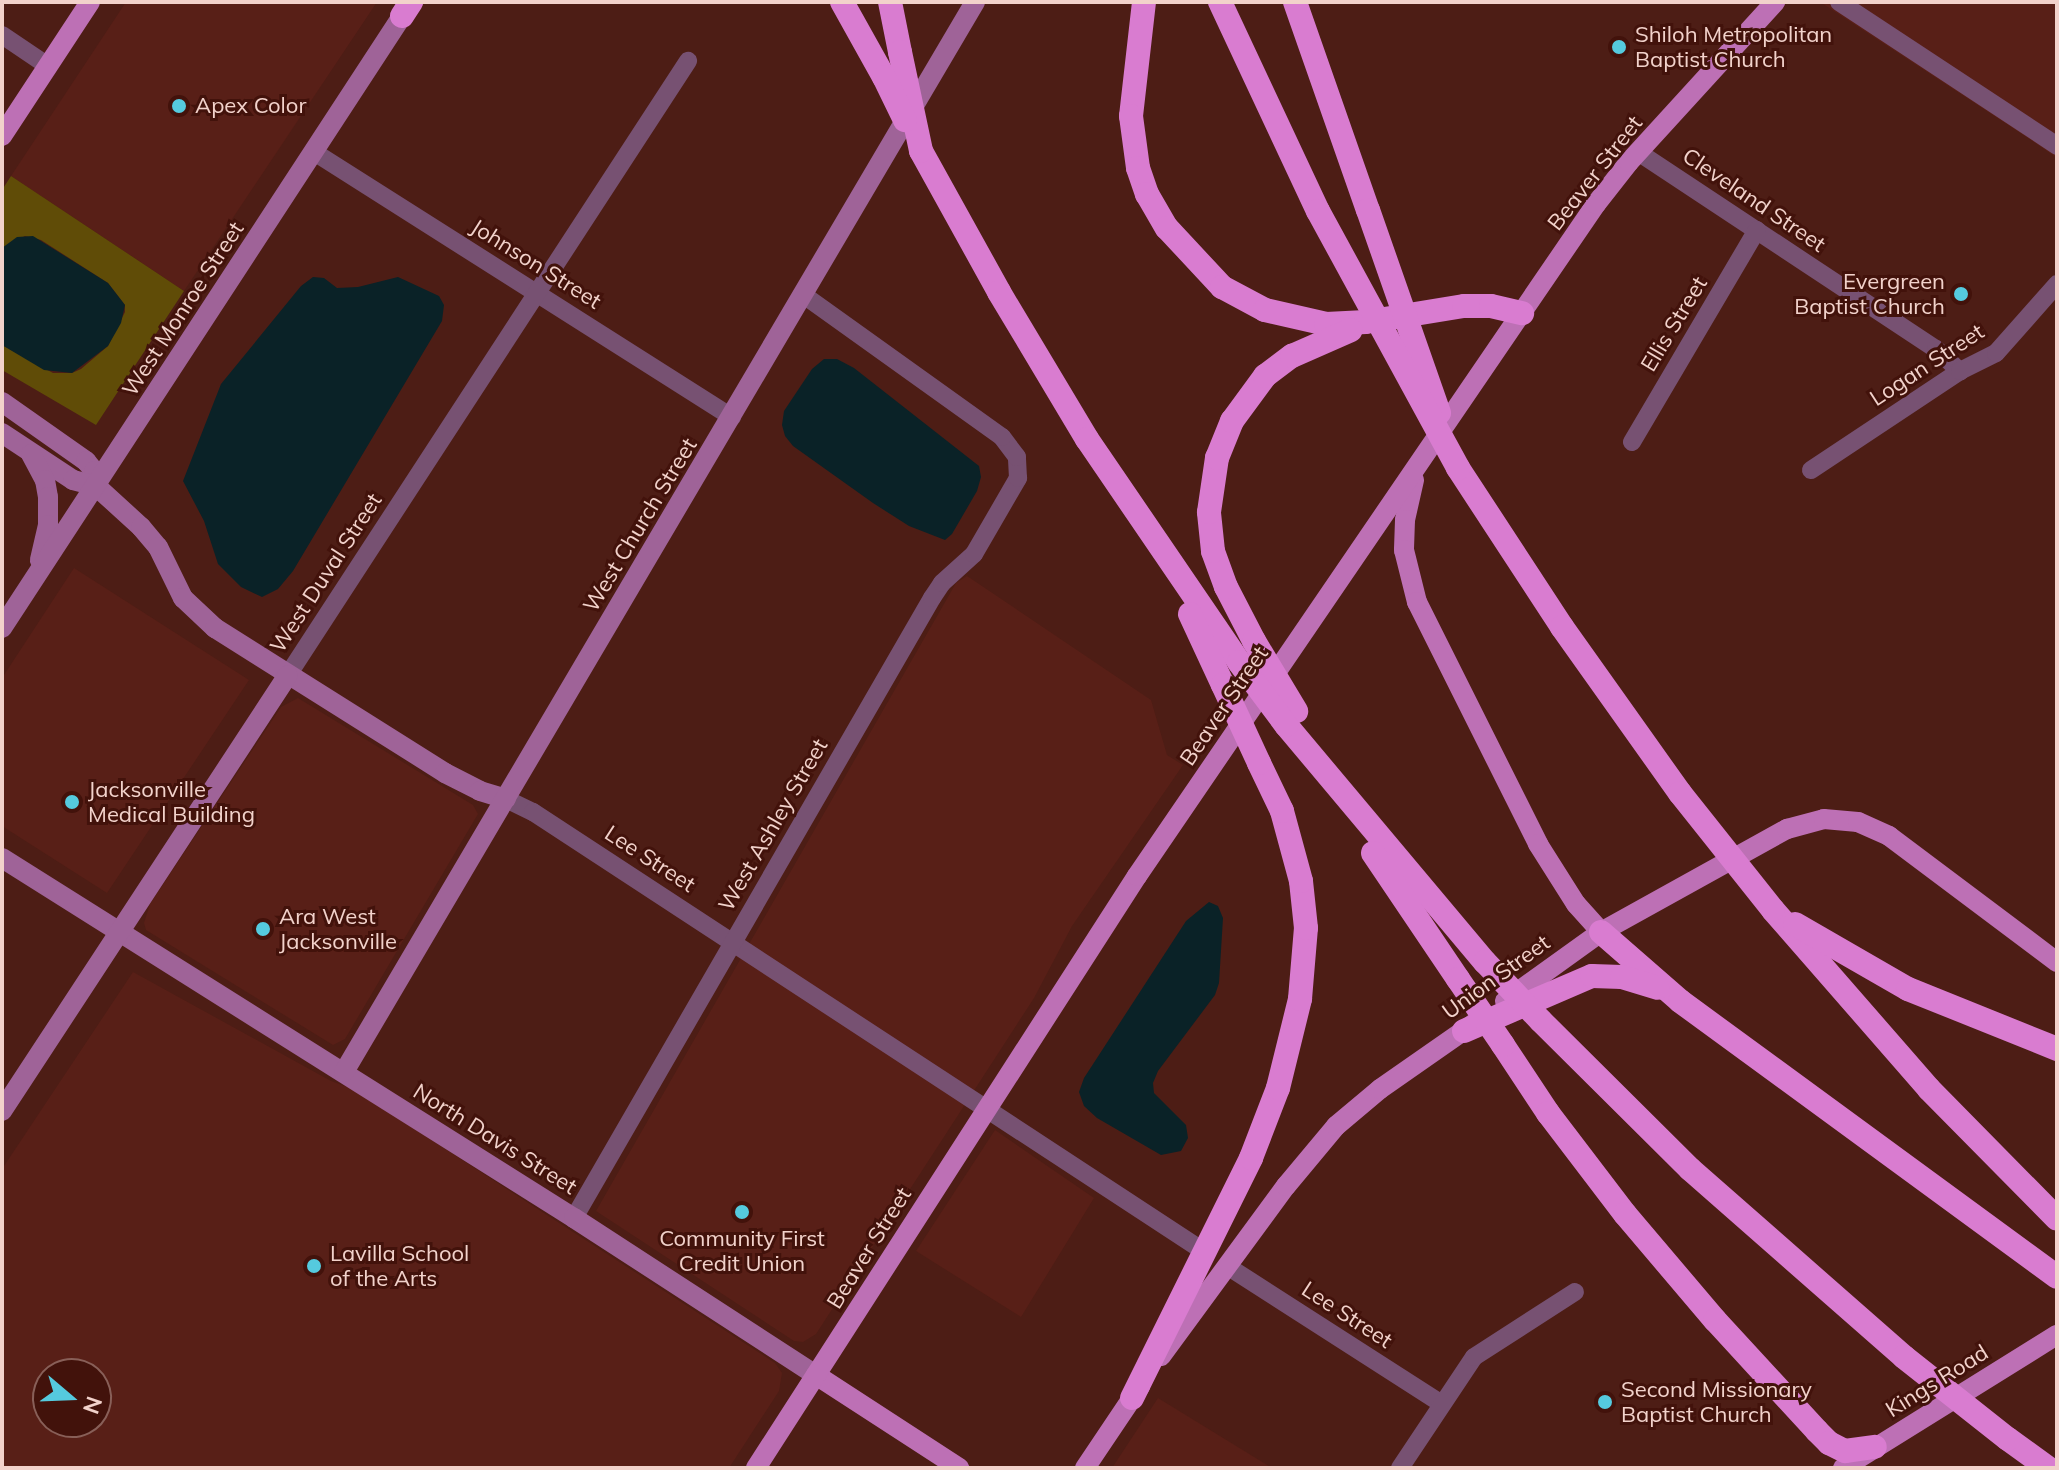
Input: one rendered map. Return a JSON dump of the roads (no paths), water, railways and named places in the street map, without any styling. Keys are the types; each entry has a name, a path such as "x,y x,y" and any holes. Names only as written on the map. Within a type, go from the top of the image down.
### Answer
{"highway":[{"path":"842,2 884,77"},
{"path":"850,2 921,151 1024,336 1087,439 1164,557 1239,662 1291,718 1354,808 1485,962 1690,1169 1904,1357 2048,1468"},
{"path":"890,2 921,151"},
{"path":"1144,2 1131,102 1133,141 1147,194 1176,240 1222,287 1265,310 1326,324 1474,305 1522,313"},
{"path":"1220,2 1318,211 1458,468 1606,692 1680,793 1773,910 1929,1089 2057,1219"},
{"path":"1295,2 1458,468"},
{"path":"1399,317 1325,339 1278,365 1242,404 1223,440 1211,485 1210,532 1222,578 1291,718 1548,1113 1625,1214 1807,1420 1839,1450 1852,1452 1875,1447"},
{"path":"1132,1398 1251,1158 1278,1088 1304,974 1305,917 1296,858 1282,811 1164,557"},
{"path":"1773,910 1888,980 2057,1049"},
{"path":"1601,932 1680,1001 2057,1277"},
{"path":"1464,1031 1592,976 1632,979 1680,1001"}],"main road":[{"path":"2,136 90,2"},
{"name":"Beaver Street","path":"756,1468 1137,876 1601,196 1775,2"},
{"path":"1423,456 1405,520 1404,550 1412,588 1533,835 1576,904 1601,932"},
{"name":"Union Street","path":"1085,1468 1227,1266 1336,1126 1380,1089 1601,932 1787,829 1811,821 1837,819 1868,825 1889,836 2057,962"},
{"name":"Kings Road","path":"1843,1468 2057,1335"},
{"name":"North Davis Street","path":"816,1375 959,1468"}],"street":[{"name":"West Church Street","path":"344,1072 975,2"},
{"path":"1839,2 2057,146"},
{"name":"West Monroe Street","path":"2,628 406,9"},
{"path":"2,35 48,66"},
{"name":"West Duval Street","path":"2,1111 688,61"},
{"name":"Johnson Street","path":"314,152 732,417"},
{"name":"Cleveland Street","path":"1638,152 1936,349 1960,371"},
{"name":"Ellis Street","path":"1632,442 1757,230"},
{"name":"Logan Street","path":"1811,470 1960,371 1996,353 2057,284"},
{"name":"West Ashley Street","path":"574,1218 932,598 942,583 974,554 1013,490 1019,463 1015,452 1002,437 804,295"},
{"name":"Lee Street","path":"2,402 86,461 94,471 96,486"},
{"name":"Lee Street","path":"2,433 73,480 96,486 150,537 179,591 198,614 288,675 445,773 533,812 1205,1252"},
{"path":"28,450 45,480 49,511 33,581"},
{"name":"North Davis Street","path":"2,858 574,1218 816,1375"},
{"name":"Lee Street","path":"1227,1266 1442,1404"},
{"path":"1400,1468 1474,1357 1575,1292"}],"water":[{"path":"33,236 108,283 125,305 121,323 108,346 72,373 44,370 2,345 2,248 17,237"},
{"path":"313,277 324,278 337,288 358,287 398,277 439,296 444,305 442,321 293,571 278,589 262,597 241,587 218,564 204,521 183,481 221,384 301,286"},
{"path":"824,359 837,359 854,368 979,466 981,477 977,491 952,534 945,540 909,526 873,503 793,446 785,436 782,425 784,411 812,369"},
{"path":"1209,902 1218,906 1223,918 1219,983 1215,995 1158,1071 1153,1083 1154,1093 1186,1125 1188,1138 1181,1151 1161,1155 1097,1118 1084,1106 1079,1092 1084,1078 1186,921"}],"place":[{"name":"Shiloh Metropolitan Baptist Church","path":"1619,47"},
{"name":"Apex Color","path":"179,106"},
{"name":"Evergreen Baptist Church","path":"1961,294"},
{"name":"Jacksonville Medical Building","path":"72,802"},
{"name":"Ara West Jacksonville","path":"263,929"},
{"name":"Community First Credit Union","path":"742,1212"},
{"name":"Lavilla School of the Arts","path":"314,1266"},
{"name":"Second Missionary Baptist Church","path":"1605,1402"}]}
